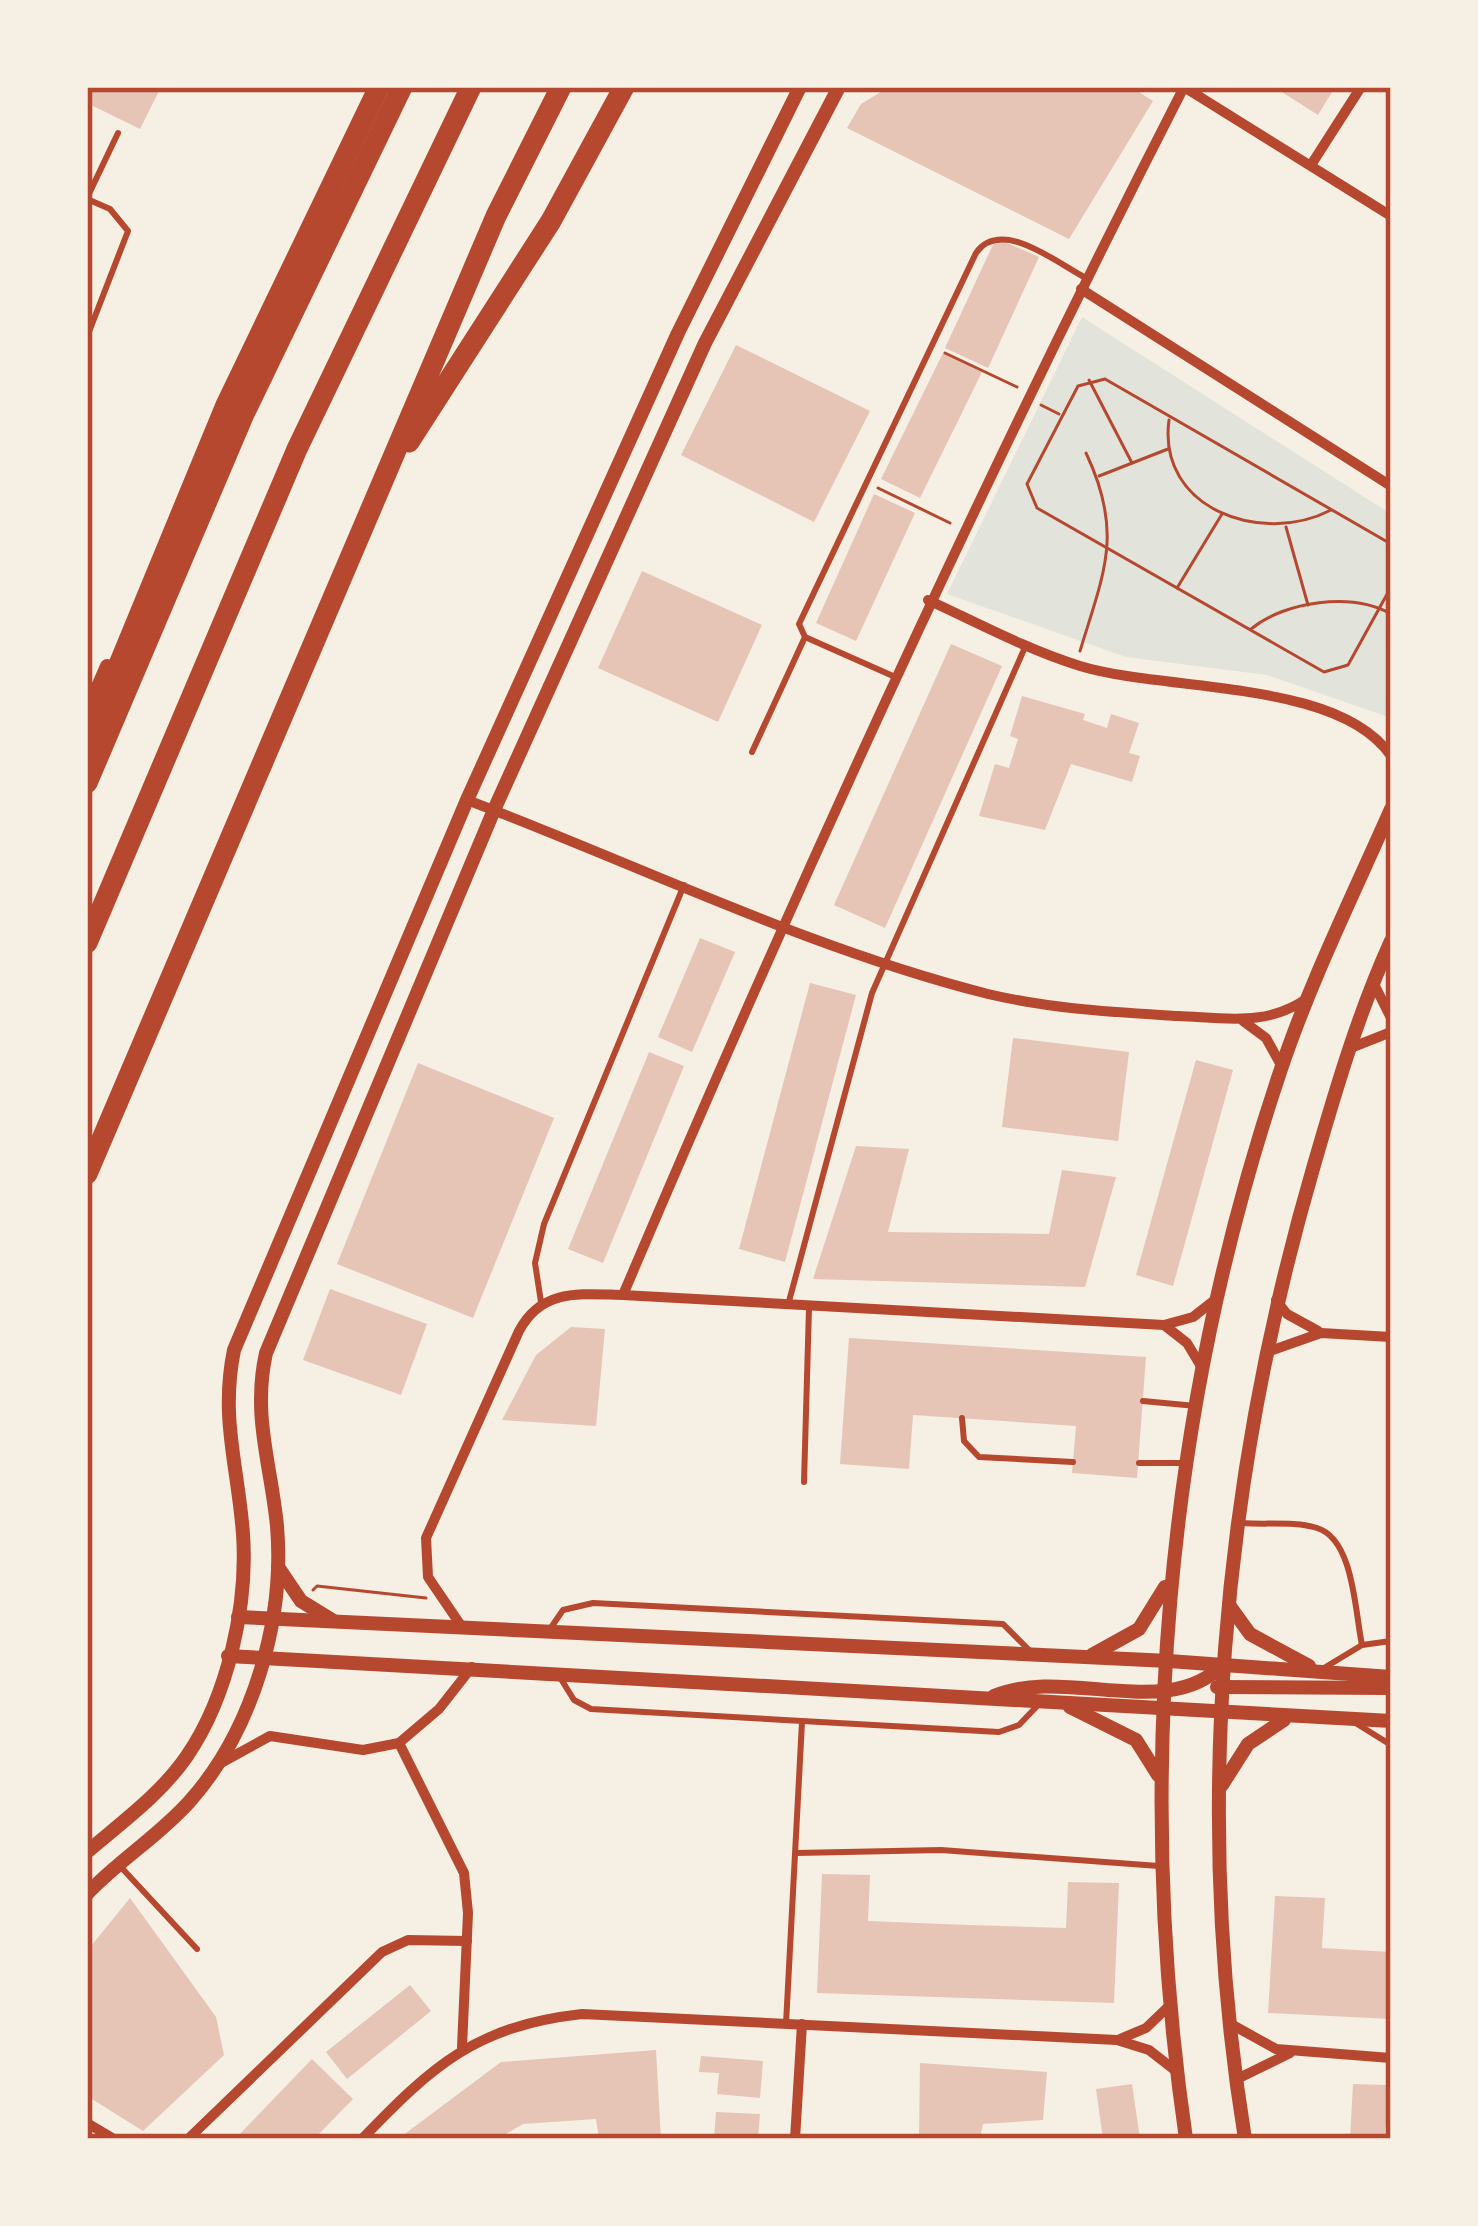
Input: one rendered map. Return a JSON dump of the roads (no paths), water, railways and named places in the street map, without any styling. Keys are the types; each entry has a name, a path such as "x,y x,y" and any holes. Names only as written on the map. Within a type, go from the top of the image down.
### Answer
{"highway":[{"path":"87,742 140,603 226,405 379,87"},
{"path":"87,783 244,414 402,87"},
{"path":"87,943 297,449 471,87"},
{"path":"87,1174 496,216 561,87"},
{"path":"376,493 551,221 624,87"}],"street":[{"path":"87,1852 141,1807 189,1754 228,1656 238,1617 243,1536 226,1424 234,1350 467,800 678,333 800,87"},
{"path":"87,1894 166,1826 216,1766 263,1658 278,1567 272,1490 257,1420 266,1353 494,810 705,343 839,87"},
{"path":"623,1295 780,925 928,600 1184,87 1391,216"},
{"path":"1311,165 1361,87"},
{"path":"1084,284 1391,485"},
{"path":"928,600 1076,664 1152,682 1307,705 1372,733 1391,734"},
{"path":"87,712 140,603"},
{"path":"1372,733 1391,755"},
{"path":"467,800 780,925 885,961 1046,1005 1240,1020 1277,1016 1309,997"},
{"path":"1186,2139 1168,2006 1160,1781 1170,1577 1186,1463 1216,1298 1282,1067 1391,809"},
{"path":"1245,2139 1229,2023 1218,1796 1227,1601 1262,1355 1275,1299 1348,1049 1391,941"},
{"path":"1373,981 1391,1018"},
{"path":"1240,1020 1266,1039 1282,1067"},
{"path":"1348,1049 1391,1032"},
{"path":"464,1630 435,1594 424,1558 433,1520 518,1331 542,1302 560,1295 623,1295 1164,1325 1193,1317 1216,1298"},
{"path":"1275,1299 1287,1314 1322,1333"},
{"path":"1164,1325 1187,1343 1202,1368"},
{"path":"1262,1355 1300,1336 1391,1335"},
{"path":"278,1567 301,1600 337,1622"},
{"path":"1085,1657 1138,1629 1158,1605 1170,1577"},
{"path":"1227,1601 1250,1634 1319,1671"},
{"path":"238,1617 1034,1654 1391,1677"},
{"path":"228,1656 557,1670 1286,1719 1391,1721"},
{"path":"989,1698 1032,1685 1166,1691 1198,1685 1222,1664"},
{"path":"216,1766 270,1736 364,1750 399,1743 440,1709 472,1667"},
{"path":"1165,1710 1191,1693 1222,1686 1391,1688"},
{"path":"1060,1702 1136,1740 1160,1781"},
{"path":"1218,1796 1248,1744 1286,1719"},
{"path":"399,1743 458,1854 467,1893 462,2047"},
{"path":"188,2139 382,1952 408,1940 467,1941"},
{"path":"1117,2040 1146,2028 1168,2006"},
{"path":"362,2139 462,2047 540,2018 582,2014 1117,2040 1149,2050 1176,2071"},
{"path":"1229,2023 1259,2043 1293,2052 1391,2058"},
{"path":"795,2139 802,2024"},
{"path":"1235,2080 1293,2052"},
{"path":"87,2123 114,2139"}],"lane":[{"path":"87,337 128,231 110,209 87,198 118,134"},
{"path":"752,752 805,637 800,617 976,253 988,240 1014,241 1084,284"},
{"path":"805,637 893,676"},
{"path":"788,1305 861,1024 1026,645"},
{"path":"542,1302 536,1263 544,1224 684,884"},
{"path":"804,1482 809,1308"},
{"path":"1143,1400 1196,1406"},
{"path":"962,1418 967,1447 986,1460 1073,1462"},
{"path":"1138,1463 1186,1463"},
{"path":"1238,1523 1315,1527 1333,1536 1343,1555 1362,1645"},
{"path":"548,1633 563,1610 582,1603 864,1615 1004,1624 1034,1654"},
{"path":"1319,1671 1362,1645 1391,1641"},
{"path":"557,1670 574,1700 591,1709 1006,1731 1042,1701"},
{"path":"1351,1720 1391,1745"},
{"path":"786,2024 802,1721"},
{"path":"796,1852 940,1850 1163,1866"},
{"path":"118,1865 197,1949"}]}
